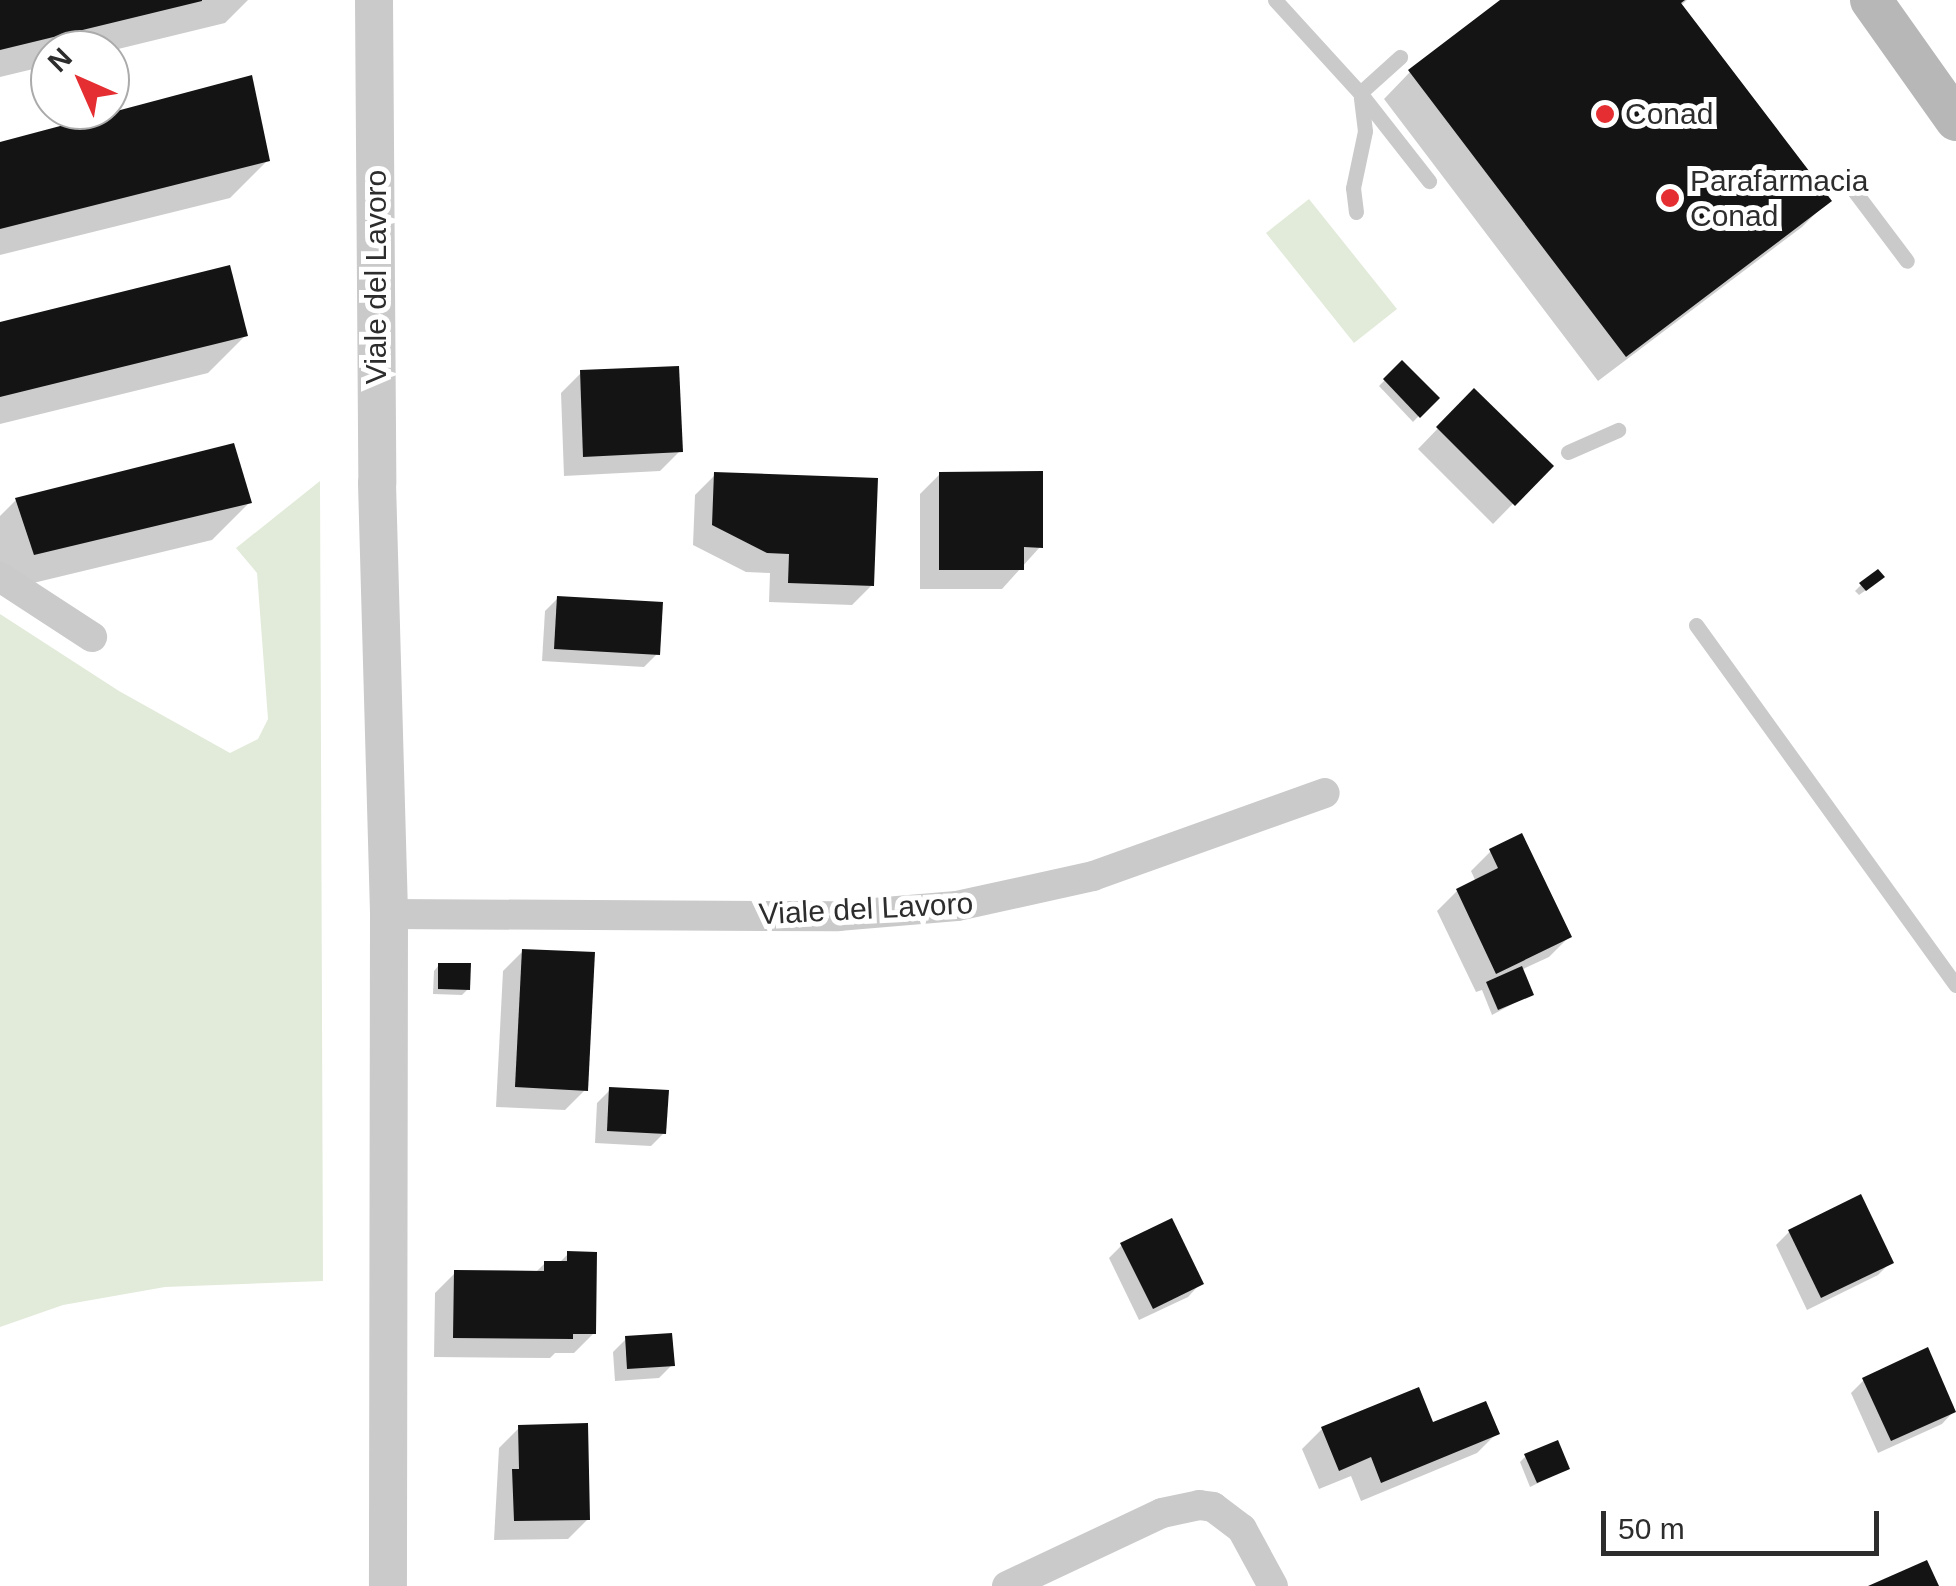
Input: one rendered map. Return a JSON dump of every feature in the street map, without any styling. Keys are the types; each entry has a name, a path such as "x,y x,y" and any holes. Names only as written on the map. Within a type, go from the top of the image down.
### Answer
{"main road":[{"path":"1871,0 1956,120"}],"street":[{"name":"Viale del Lavoro","path":"374,0 377,484 389,914 388,1586"},
{"path":"0,577 92,637"},
{"name":"Viale del Lavoro","path":"389,914 838,916 957,906 1063,885 1325,793"},
{"path":"1007,1586 1162,1513 1199,1505 1213,1507 1242,1529 1272,1586"}],"lane":[{"path":"1275,0 1360,93 1430,181"},
{"path":"1360,93 1400,57"},
{"path":"1356,212 1353,188 1366,131 1360,93"},
{"path":"1849,184 1907,261"},
{"path":"1568,452 1618,430"},
{"path":"1696,625 1956,986"}],"green space":[{"path":"1309,199 1397,309 1354,343 1266,233"},
{"path":"320,481 323,1281 165,1287 63,1305 0,1327 0,614 119,691 230,753 258,739 268,719 257,573 236,548"}],"building":[{"path":"0,0 202,0 82,30 30,30 30,43 0,50"},
{"path":"1500,0 1685,0 1681,3 1832,201 1626,357 1408,70"},
{"path":"252,75 270,161 0,229 0,142 45,130 130,130 130,107"},
{"path":"230,265 248,336 0,397 0,322"},
{"path":"1402,360 1440,398 1420,418 1383,379"},
{"path":"679,366 683,452 583,457 580,370"},
{"path":"1474,388 1554,466 1515,506 1436,427"},
{"path":"234,443 252,503 34,555 15,498"},
{"path":"1043,471 1043,548 1024,547 1024,570 939,570 939,472"},
{"path":"714,472 878,478 874,586 788,583 789,554 767,553 712,525"},
{"path":"1878,569 1885,577 1866,591 1859,583"},
{"path":"557,596 663,602 660,655 554,649"},
{"path":"1522,833 1572,937 1496,974 1456,889 1498,868 1489,849"},
{"path":"522,949 595,952 588,1091 515,1087"},
{"path":"438,963 471,963 470,990 438,989"},
{"path":"1522,966 1534,995 1498,1010 1486,982"},
{"path":"609,1087 669,1090 666,1134 607,1131"},
{"path":"1861,1194 1894,1263 1821,1298 1788,1230"},
{"path":"1172,1218 1204,1284 1153,1309 1120,1243"},
{"path":"567,1251 597,1252 596,1334 573,1334 573,1339 453,1338 454,1270 544,1271 544,1261 567,1261"},
{"path":"672,1333 675,1366 627,1369 625,1336"},
{"path":"1928,1347 1956,1412 1891,1441 1862,1378"},
{"path":"1419,1387 1433,1422 1486,1401 1500,1434 1381,1483 1371,1457 1339,1471 1321,1427"},
{"path":"588,1423 590,1520 514,1521 512,1469 519,1469 518,1425"},
{"path":"1558,1440 1570,1469 1537,1483 1524,1454"},
{"path":"1927,1560 1939,1586 1868,1586"}],"place":[{"name":"Conad","path":"1605,114"},
{"name":"Parafarmacia Conad","path":"1670,198"}]}
